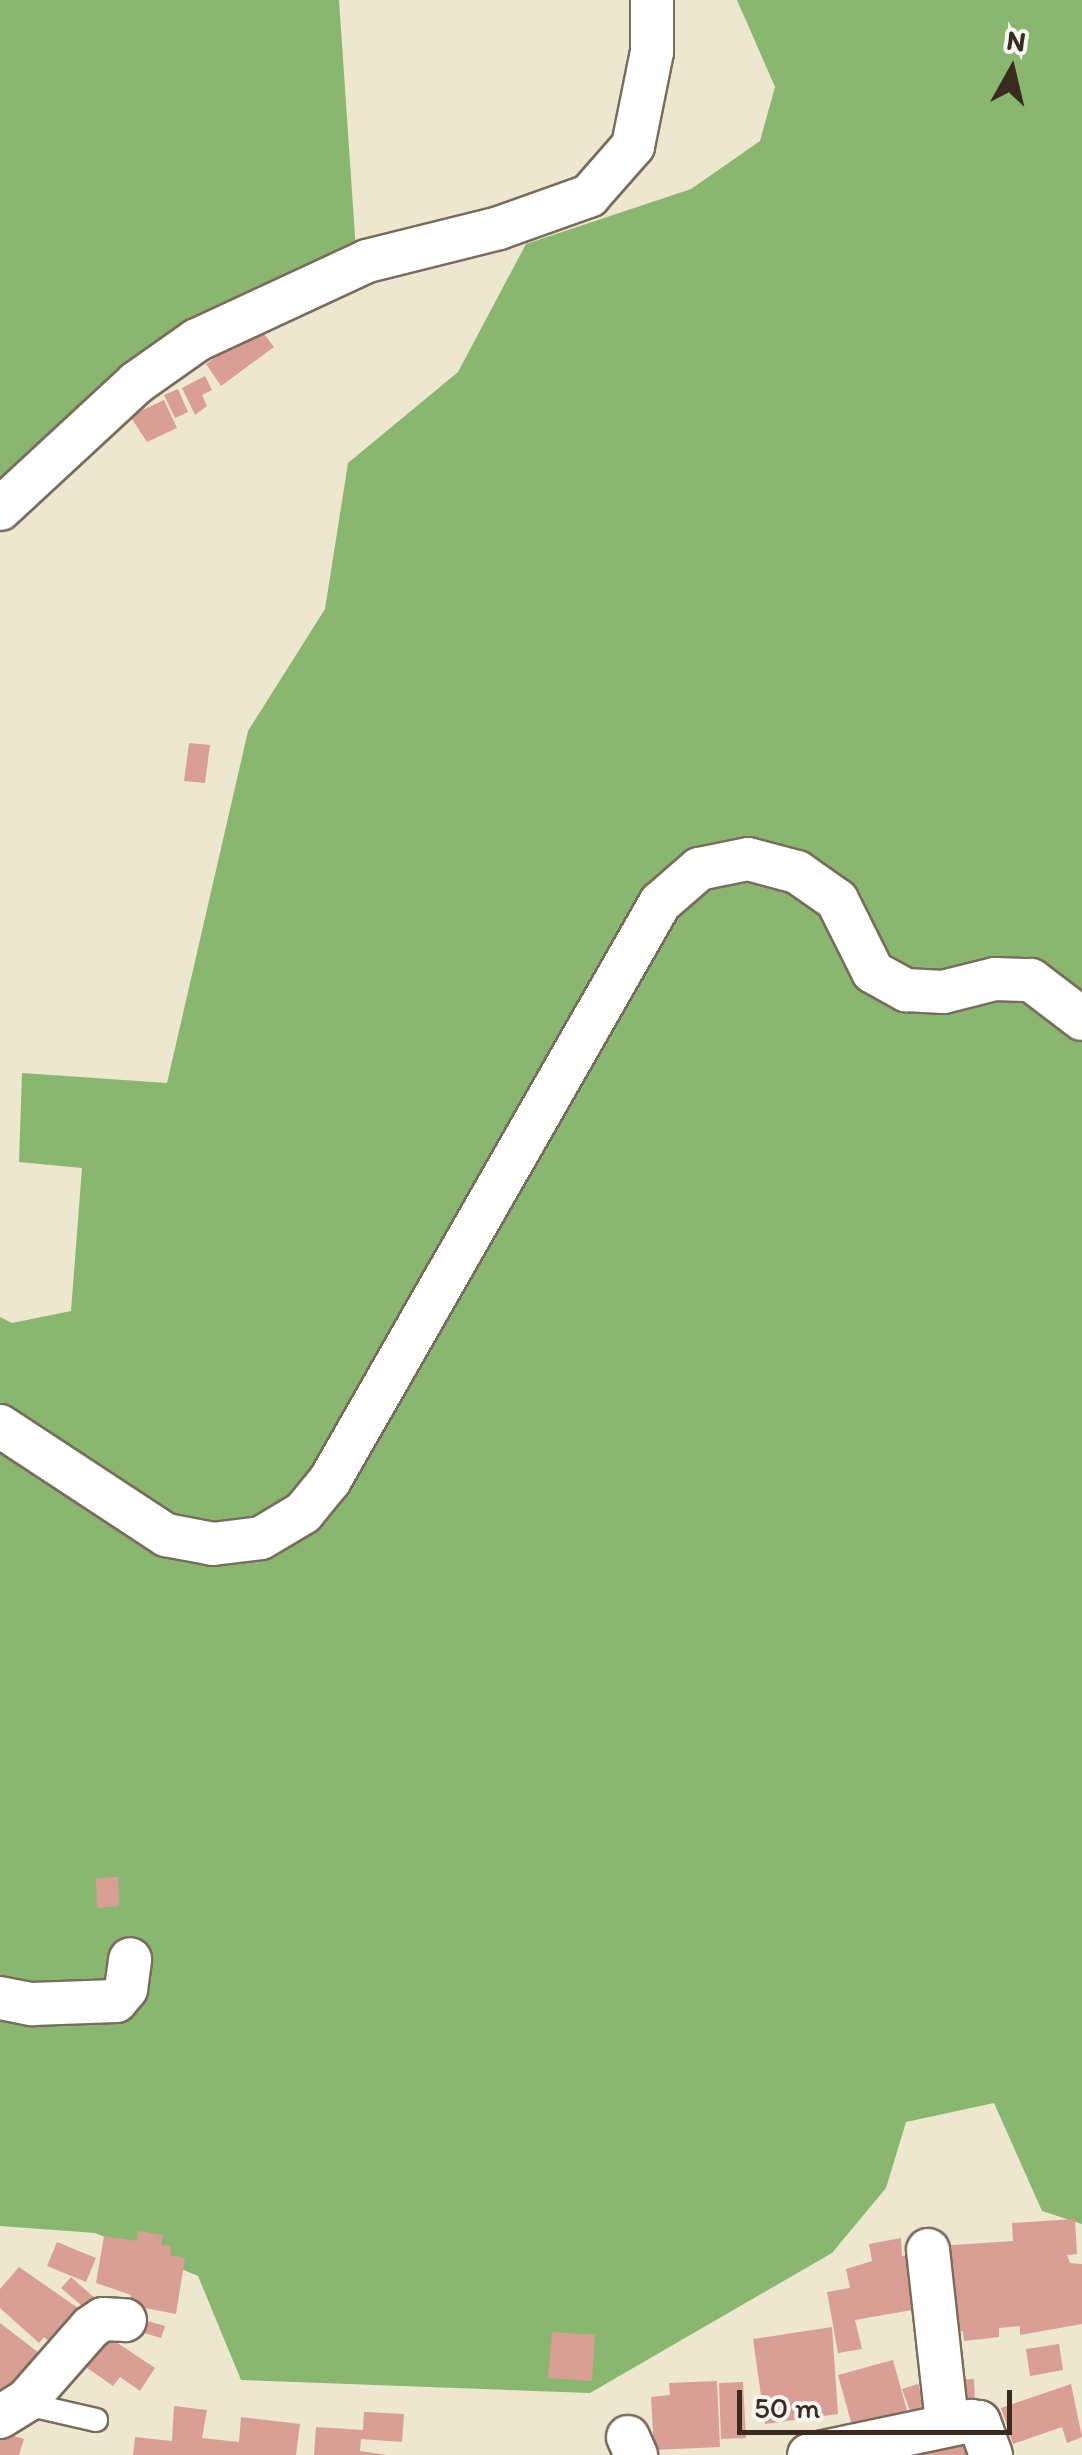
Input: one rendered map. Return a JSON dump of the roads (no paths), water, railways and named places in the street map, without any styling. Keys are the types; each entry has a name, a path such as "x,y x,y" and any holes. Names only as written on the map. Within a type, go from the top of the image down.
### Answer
{"street":[{"path":"0,509 136,383 197,340 367,261 500,228 589,196 632,146 652,52 652,0"},
{"path":"0,1426 166,1535 212,1544 261,1538 303,1513 330,1480 660,903 699,868 748,860 797,872 837,900 872,972 906,990 944,992 995,979 1031,980 1082,1019"},
{"path":"0,1998 32,2004 116,2000 126,1989 130,1959"},
{"path":"928,2250 947,2422"},
{"path":"11,2410 91,2327 102,2319 125,2320"},
{"path":"809,2455 947,2422 980,2422 990,2455"}],"lane":[{"path":"11,2410 96,2420"}]}
